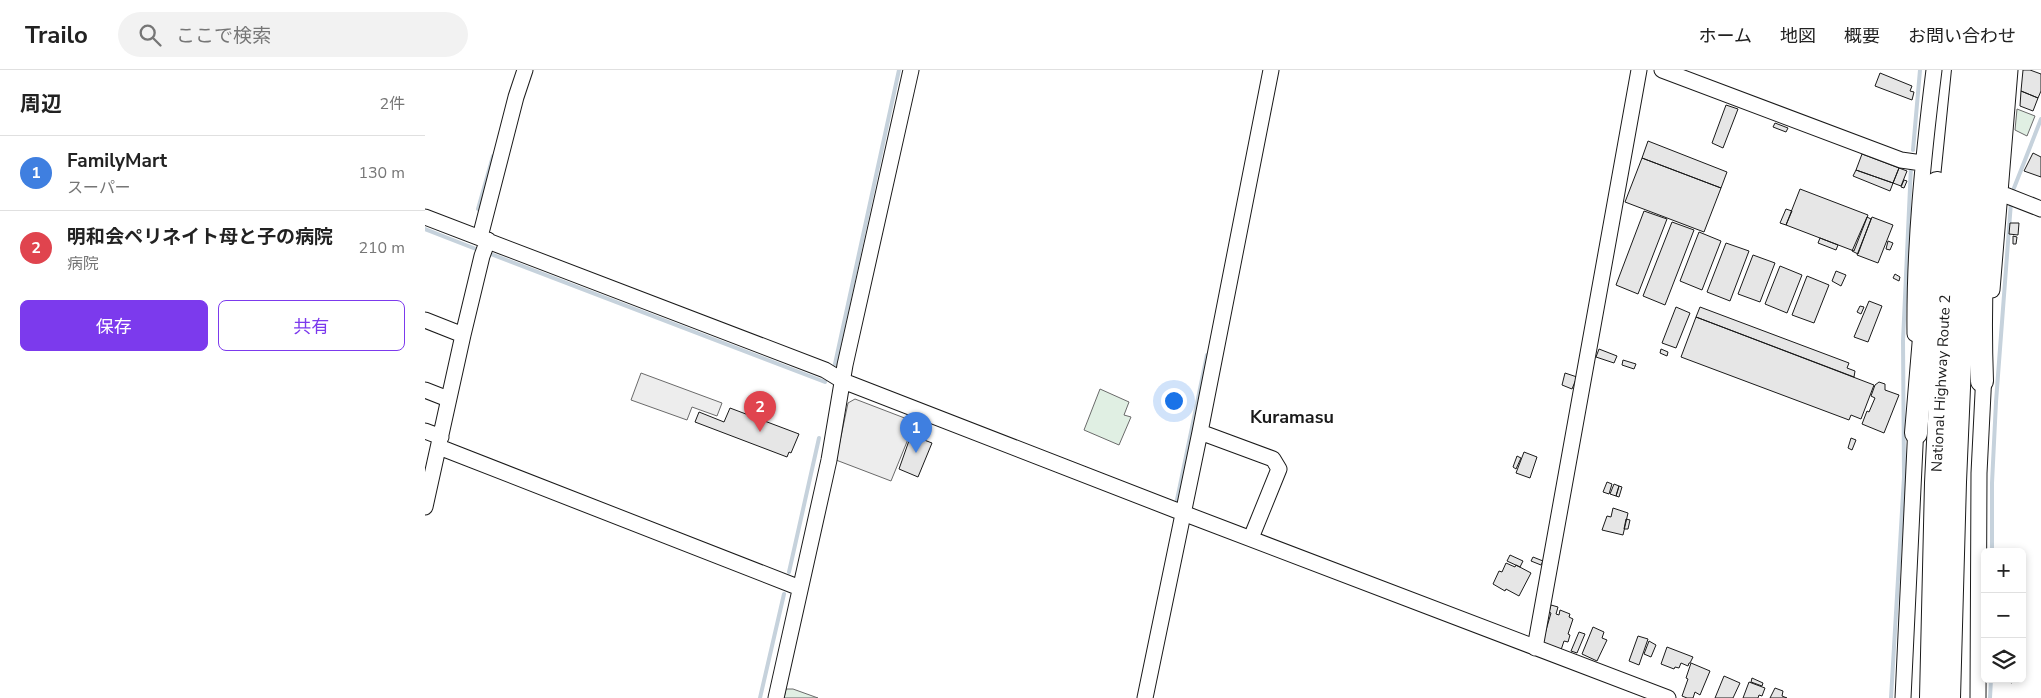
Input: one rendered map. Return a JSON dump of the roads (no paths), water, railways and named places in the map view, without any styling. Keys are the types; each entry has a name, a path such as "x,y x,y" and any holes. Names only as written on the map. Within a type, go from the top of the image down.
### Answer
{"highway":[{"path":"1916,433 1927,282 1944,103 1949,70"},
{"name":"National Highway Route 2","path":"1931,698 1936,483 1950,208 1963,70"},
{"name":"National Highway Route 2","path":"1949,698 1955,482 1967,200 1980,70"},
{"path":"1982,381 1981,298 1991,120 1996,70"}],"street":[{"path":"425,502 440,442 444,398 459,333 484,245 516,97 525,70"},
{"path":"776,698 829,460 843,381 911,70"},
{"path":"1145,698 1200,432 1271,70"},
{"path":"1535,648 1639,70"},
{"path":"1662,70 1901,160 1922,163"},
{"path":"1903,698 1920,469 1916,433 1914,302 1922,163 1934,70"},
{"path":"1978,698 1975,472 1982,381 1988,353 2010,70"},
{"path":"2000,193 2041,209"},
{"path":"425,217 484,245 825,370 843,381 1182,517 1251,538 1668,698"},
{"path":"425,320 459,333"},
{"path":"425,390 444,398"},
{"path":"425,431 440,442 800,588"},
{"path":"1200,432 1273,460 1279,469 1251,538"}],"waterway":[{"path":"835,364 899,70"},
{"path":"1913,150 1920,70"},
{"path":"2014,188 2041,119"},
{"path":"478,209 493,156"},
{"path":"1891,698 1904,477 1903,341 1911,166"},
{"path":"1992,548 1992,483 1996,402 2011,202"},
{"path":"425,229 481,251"},
{"path":"488,253 825,382"},
{"path":"1177,500 1207,355"},
{"path":"789,572 819,438"},
{"path":"760,698 784,594"},
{"path":"1990,698 1991,683"}],"place":[{"name":"明和会ペリネイト母と子の病院","path":"760,432"},
{"name":"FamilyMart","path":"916,453"}],"district":[{"name":"Kuramasu","path":"1292,417"}]}
